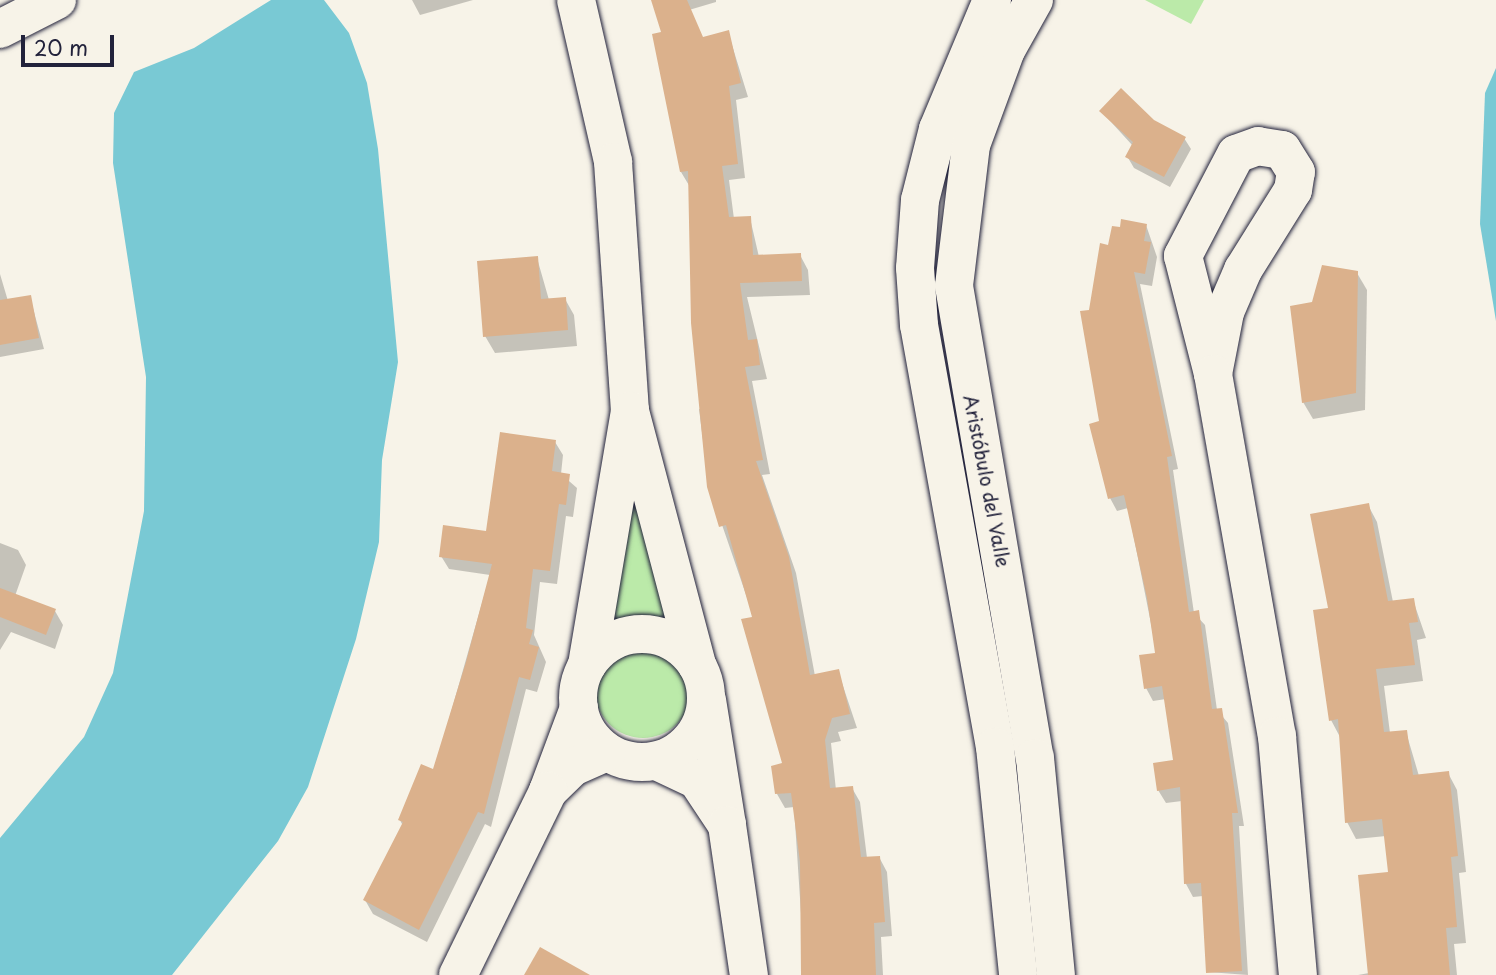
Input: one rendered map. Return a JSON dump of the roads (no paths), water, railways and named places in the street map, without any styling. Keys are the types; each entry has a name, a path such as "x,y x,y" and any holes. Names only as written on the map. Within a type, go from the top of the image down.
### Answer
{"street":[{"path":"0,29 57,0"},
{"path":"576,0 613,162 630,411 702,679 749,975"},
{"name":"Aristóbulo del Valle","path":"992,0 938,130 920,200 915,268 921,337 995,747 1018,975"},
{"name":"Aristóbulo del Valle","path":"1034,0 1006,50 971,145 954,286 1035,758 1056,975"},
{"path":"1213,374 1234,291 1293,190 1296,172 1282,150 1258,146 1236,154 1184,256 1213,374 1277,736 1298,975"},
{"path":"458,975 548,791 579,708 630,411"},
{"path":"587,665 602,648 642,634 674,643 702,679 702,720 688,743 657,761"},
{"path":"579,708 594,740 607,752 657,761 697,780 727,825"},
{"path":"548,791 573,767 607,752"}],"water":[{"path":"271,0 324,0 349,33 367,83 378,149 398,362 382,460 379,542 356,639 308,787 278,841 172,975 0,975 0,838 84,737 113,673 144,511 146,377 113,163 114,113 134,72 194,48"},
{"path":"1496,68 1496,321 1480,224 1485,93"}]}
